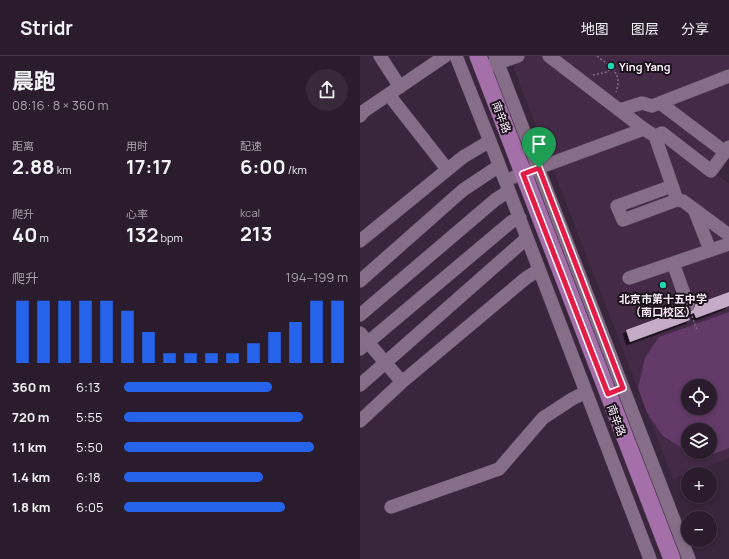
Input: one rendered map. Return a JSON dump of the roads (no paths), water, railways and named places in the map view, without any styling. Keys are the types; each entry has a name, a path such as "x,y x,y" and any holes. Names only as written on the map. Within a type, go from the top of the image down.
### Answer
{"main road":[{"name":"南辛路","path":"469,56 615,391 672,559"},
{"name":"南辛路","path":"488,61 521,177 521,212 581,365 661,559"}],"street":[{"path":"380,56 400,87"},
{"path":"362,111 389,95 445,56"},
{"path":"456,56 499,166 521,177"},
{"path":"488,61 518,56"},
{"path":"549,56 562,61 584,83 655,136 677,200"},
{"path":"620,110 642,103 652,106 729,76"},
{"path":"389,95 448,170"},
{"path":"655,136 662,133 711,171 727,150 684,114 660,103"},
{"path":"360,315 521,177 644,128"},
{"path":"360,241 463,157 490,141"},
{"path":"360,281 463,190 499,166"},
{"path":"672,186 617,206 623,220 677,200 683,201 729,235"},
{"path":"694,209 710,250"},
{"path":"521,212 527,238 539,270 581,365 586,392 650,559"},
{"path":"402,382 386,363 363,341 511,222 521,212"},
{"path":"360,385 527,238"},
{"path":"629,278 729,244"},
{"path":"673,263 690,310"},
{"path":"360,421 402,382 526,278 539,270"},
{"path":"615,391 689,559"},
{"path":"391,507 499,469 543,418 572,399 586,392"}],"place":[{"name":"Ying Yang","path":"611,66"},
{"name":"北京市第十五中学 （南口校区）","path":"663,285"}]}
